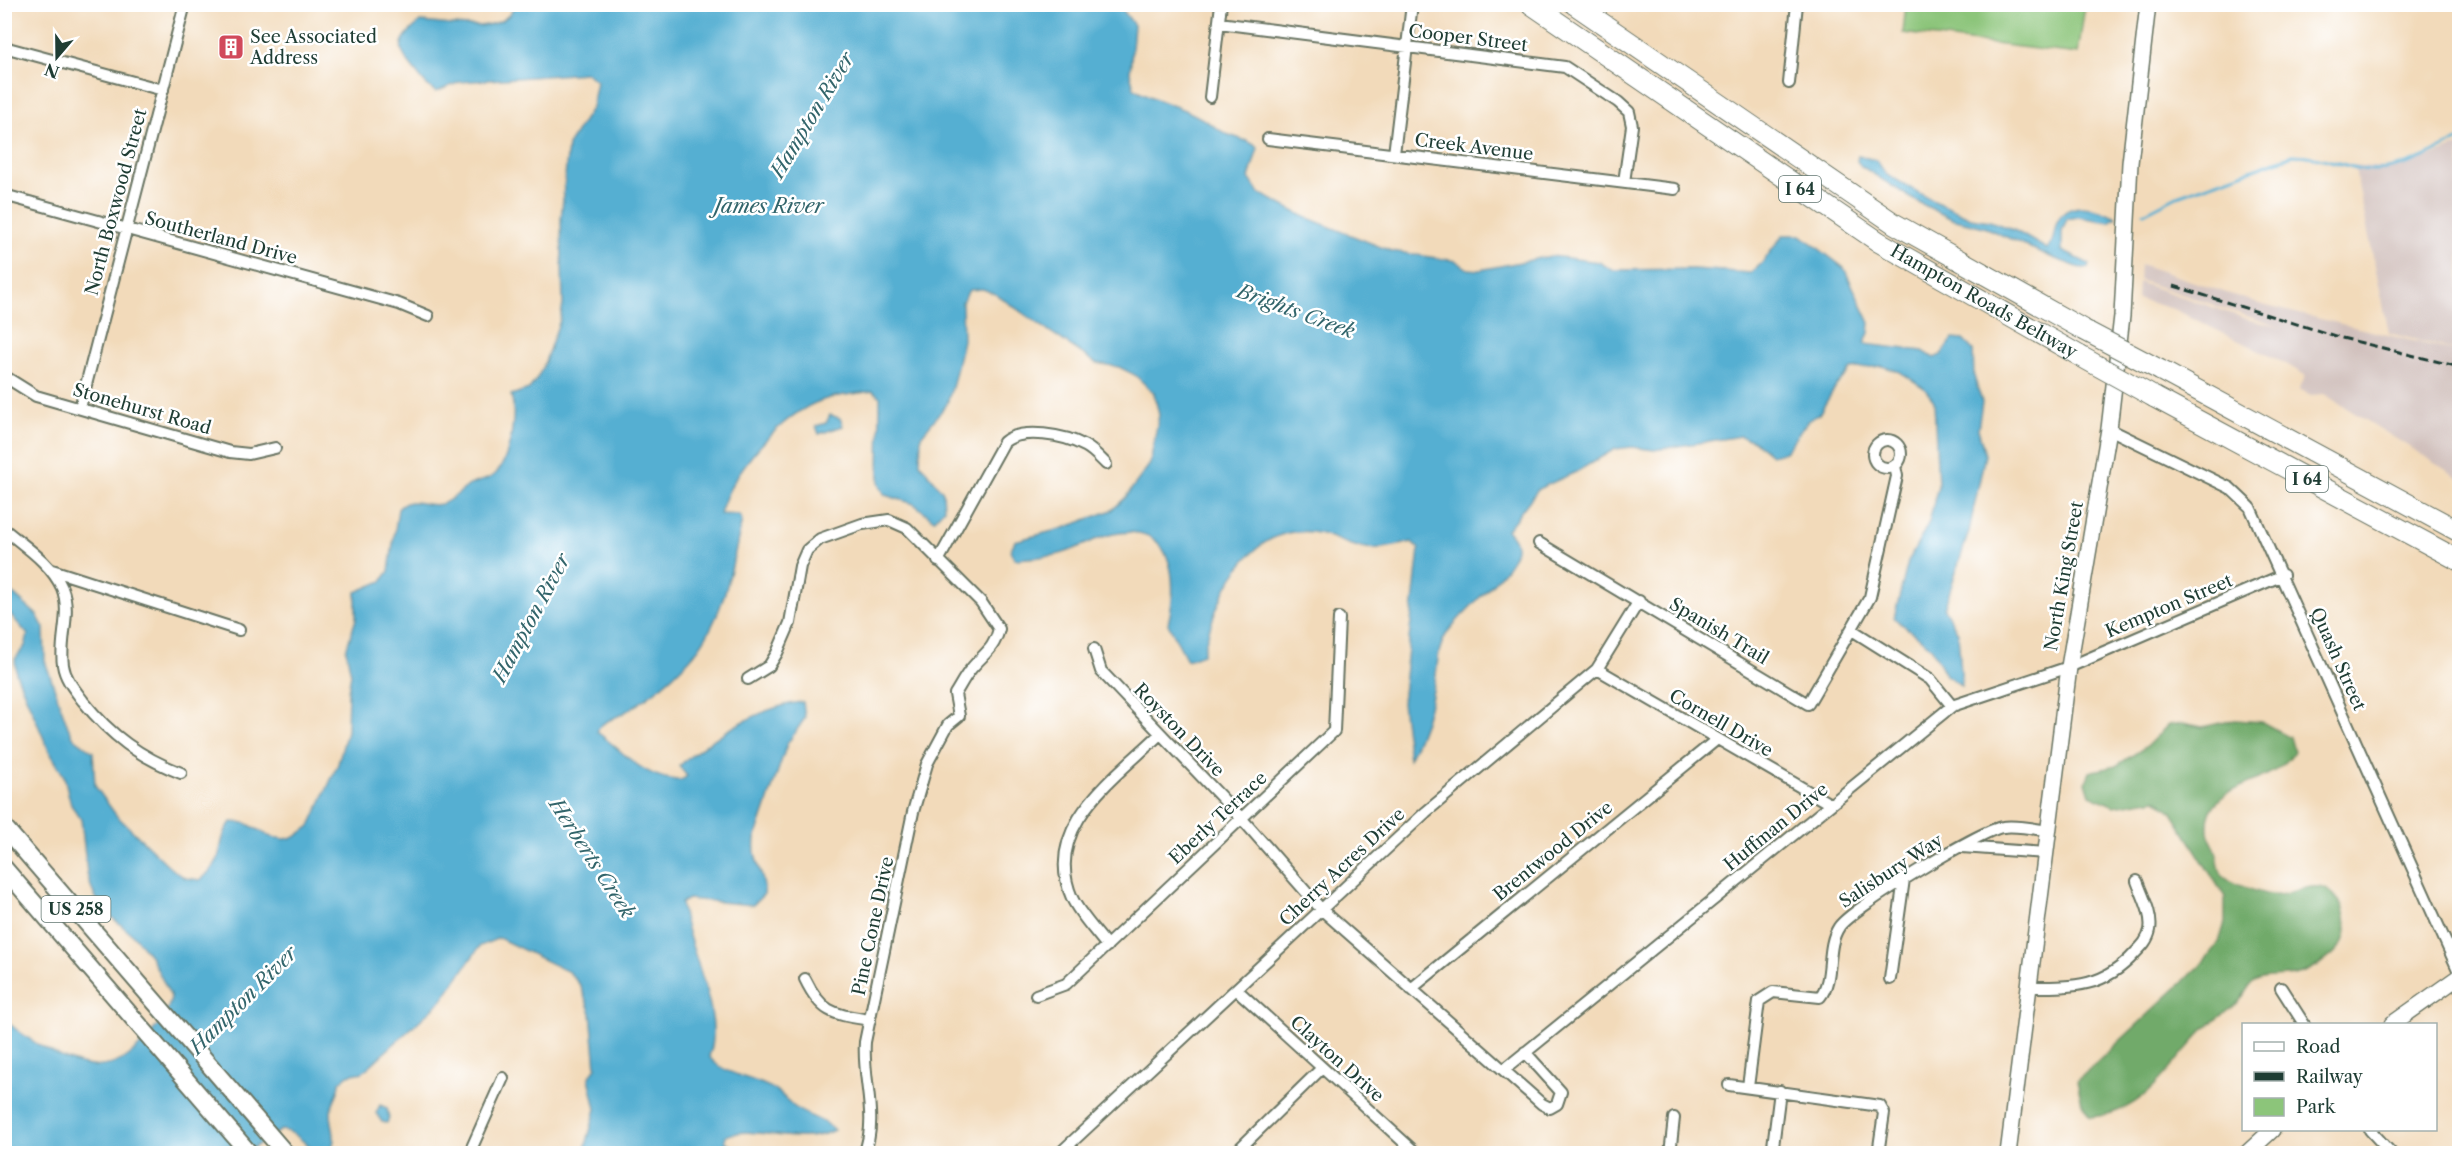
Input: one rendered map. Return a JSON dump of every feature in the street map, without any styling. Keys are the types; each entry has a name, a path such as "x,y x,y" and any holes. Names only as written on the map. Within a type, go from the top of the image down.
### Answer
{"highway":[{"name":"Hampton Roads Beltway","path":"1531,4 1879,242 2154,397 2460,561"},
{"name":"Hampton Roads Beltway","path":"1574,4 1895,224 2084,330 2460,532"}],"main road":[{"name":"North King Street","path":"2008,1154 2069,667 2109,429 2122,316 2131,153 2148,4"},
{"name":"US 258","path":"4,827 283,1150"},
{"name":"US 258","path":"4,868 250,1154"},
{"path":"2393,1023 2460,975"},
{"path":"2246,1154 2271,1131"}],"street":[{"name":"North Boxwood Street","path":"80,408 185,4"},
{"path":"1210,97 1221,4"},
{"path":"1394,154 1412,4"},
{"path":"1789,83 1797,4"},
{"name":"Cooper Street","path":"1219,23 1564,67 1618,102 1629,112 1632,126 1624,182"},
{"path":"4,47 163,90"},
{"name":"Creek Avenue","path":"1268,139 1675,189"},
{"name":"Southerland Drive","path":"4,195 399,304 428,316"},
{"name":"Stonehurst Road","path":"4,376 36,396 230,452 249,454 275,448"},
{"name":"Quash Street","path":"2109,429 2218,481 2241,495 2257,519 2460,975"},
{"path":"748,679 769,666 777,653 790,623 800,566 807,550 820,539 862,524 889,520 908,528 938,561 1004,442 1010,438 1048,434 1066,438 1086,447 1107,464"},
{"name":"Spanish Trail","path":"1539,543 1808,704 1870,597 1897,476 1895,466"},
{"path":"4,529 52,570 240,630"},
{"name":"Pine Cone Drive","path":"864,1154 872,1122 863,1066 870,1020 913,812 927,764 948,725 959,716 955,694 971,668 988,654 996,642 999,629 981,602 938,561"},
{"path":"52,570 66,601 63,665 72,687 98,720 127,747 157,764 181,773"},
{"name":"Kempton Street","path":"2069,667 2283,575"},
{"name":"Cherry Acres Drive","path":"1059,1154 1426,812 1597,669 1639,601"},
{"name":"Eberly Terrace","path":"1035,995 1066,984 1334,731 1339,618"},
{"path":"1852,630 1930,679 1952,706"},
{"name":"Royston Drive","path":"1094,649 1101,671 1242,819 1321,909"},
{"name":"Huffman Drive","path":"1504,1069 1952,706 2069,667"},
{"name":"Cornell Drive","path":"1597,669 1830,804"},
{"path":"1107,946 1073,901 1063,867 1065,850 1073,827 1087,805 1160,734"},
{"name":"Brentwood Drive","path":"1410,989 1716,740"},
{"name":"Salisbury Way","path":"1748,1088 1759,1000 1762,996 1773,992 1820,996 1826,989 1834,936 1840,924 1904,879 1958,847 2002,826 2049,831"},
{"name":"Salisbury Way","path":"1958,847 2046,854"},
{"path":"1890,979 1904,879"},
{"path":"2029,987 2089,984 2108,976 2128,961 2146,940 2150,929 2151,920 2137,881"},
{"path":"1321,909 1542,1104 1550,1107 1557,1104 1561,1092 1525,1052"},
{"path":"805,979 815,999 824,1008 837,1015 870,1020"},
{"path":"2281,988 2303,1023"},
{"name":"Clayton Drive","path":"1236,989 1410,1151"},
{"path":"1234,1154 1322,1068"},
{"path":"469,1154 503,1078"},
{"path":"1729,1085 1880,1106 1884,1113 1878,1154"},
{"path":"1772,1154 1780,1091"},
{"path":"1670,1154 1674,1119"},
{"path":"2371,1131 2392,1154"}],"shaded area":[{"path":"2460,146 2459,351 2389,333 2354,165 2394,169"},
{"path":"2140,264 2266,306 2459,352 2459,478 2324,394 2311,395 2299,389 2306,376 2288,365 2176,310 2137,299 2138,282 2250,320 2283,328 2139,280"}],"green space":[{"path":"1906,5 2085,5 2078,54 1903,33"},
{"path":"2235,720 2262,722 2290,737 2294,751 2272,772 2228,793 2217,802 2210,814 2208,830 2220,871 2224,877 2235,883 2267,894 2279,895 2315,887 2328,890 2339,901 2345,915 2344,940 2337,951 2309,970 2294,975 2256,980 2238,1003 2204,1030 2155,1086 2142,1097 2110,1114 2090,1117 2082,1104 2077,1081 2200,966 2219,942 2225,923 2225,897 2171,811 2156,799 2114,806 2090,795 2086,782 2090,772 2116,766 2147,746 2168,725 2183,723 2202,727"}],"water":[{"name":"James River","path":"515,4 1119,5 1134,25 1130,73 1134,88 1189,112 1225,133 1255,145 1258,148 1249,178 1259,193 1305,217 1391,251 1456,261 1468,269 1480,270 1551,256 1599,262 1612,270 1693,269 1751,273 1762,263 1783,235 1801,235 1844,268 1870,323 1864,344 1923,351 1934,358 1941,355 1953,339 1963,340 1973,350 1974,376 1982,402 1978,429 1985,455 1969,531 1944,609 1958,633 1962,686 1946,675 1931,647 1894,618 1908,562 1929,522 1938,486 1934,401 1924,388 1900,372 1882,366 1851,369 1836,386 1819,414 1807,422 1785,452 1771,455 1754,441 1740,436 1654,450 1632,447 1615,449 1576,472 1538,489 1507,530 1516,543 1513,558 1497,579 1454,624 1444,639 1428,711 1409,759 1402,703 1419,549 1412,542 1382,548 1360,547 1317,533 1293,532 1272,539 1254,551 1239,568 1216,610 1203,654 1187,660 1168,624 1172,590 1168,558 1160,545 1149,537 1134,532 1113,534 1063,553 1041,557 1015,559 1010,551 1015,541 1064,528 1112,510 1125,498 1150,464 1159,415 1154,393 1135,375 1119,367 1096,363 995,294 983,289 969,290 962,302 963,340 947,404 921,436 920,463 943,492 944,509 934,520 914,504 885,495 879,484 880,397 873,391 835,396 807,407 775,431 760,446 746,463 726,498 720,514 739,515 742,520 725,594 701,646 657,690 631,709 604,723 597,732 640,767 659,776 681,780 687,776 679,766 721,734 770,710 803,702 805,718 787,744 755,839 755,855 763,880 764,894 753,905 688,899 681,903 704,981 713,1022 713,1040 709,1056 730,1072 775,1090 797,1109 834,1130 806,1137 749,1132 726,1136 725,1141 740,1153 584,1153 596,1109 589,1078 596,1067 591,1013 580,985 569,972 499,938 480,946 441,1001 363,1072 348,1075 340,1082 331,1109 334,1139 327,1153 314,1150 294,1134 281,1130 245,1153 5,1153 4,1019 50,1052 78,1063 103,1066 122,1060 139,1047 162,1018 171,997 151,957 134,936 102,909 92,890 87,873 81,819 71,805 64,776 49,751 16,673 15,659 25,646 28,635 5,608 5,587 37,615 44,628 45,661 68,727 74,738 93,752 95,786 116,815 172,869 185,878 200,880 215,865 223,837 231,822 246,823 271,837 285,839 295,837 310,826 338,764 347,731 348,691 351,674 346,650 356,619 356,592 382,581 389,571 398,509 408,502 435,505 445,503 468,486 491,477 500,469 511,437 513,403 511,395 529,389 536,380 560,320 563,305 561,220 568,145 592,107 597,81 586,73 460,82 436,92 425,83 410,64 401,46 406,35 420,22 458,26 487,25 509,15"},
{"path":"1858,156 1876,160 1886,174 1928,198 1971,218 1990,221 2016,231 2047,249 2053,240 2057,222 2068,210 2093,208 2116,217 2109,222 2078,217 2067,219 2062,232 2062,251 2089,264 2088,268 2083,269 1984,227 1952,219 1914,200 1861,166 1857,161"},
{"path":"830,415 840,418 843,426 819,434 816,426 826,423"},
{"path":"380,1105 387,1108 389,1118 387,1123 382,1122 376,1113"}],"waterway":[{"path":"2144,213 2177,196 2293,155 2318,158 2357,168 2384,169 2410,163 2460,140"}],"railway":[{"path":"2174,286 2342,338 2460,367"}],"place":[{"name":"See Associated Address","path":"231,47"}],"water label":[{"name":"Hampton River","path":"812,115"},
{"name":"Brights Creek","path":"1296,311"},
{"name":"Hampton River","path":"531,618"},
{"name":"Herberts Creek","path":"592,858"},
{"name":"Hampton River","path":"243,1000"}]}
